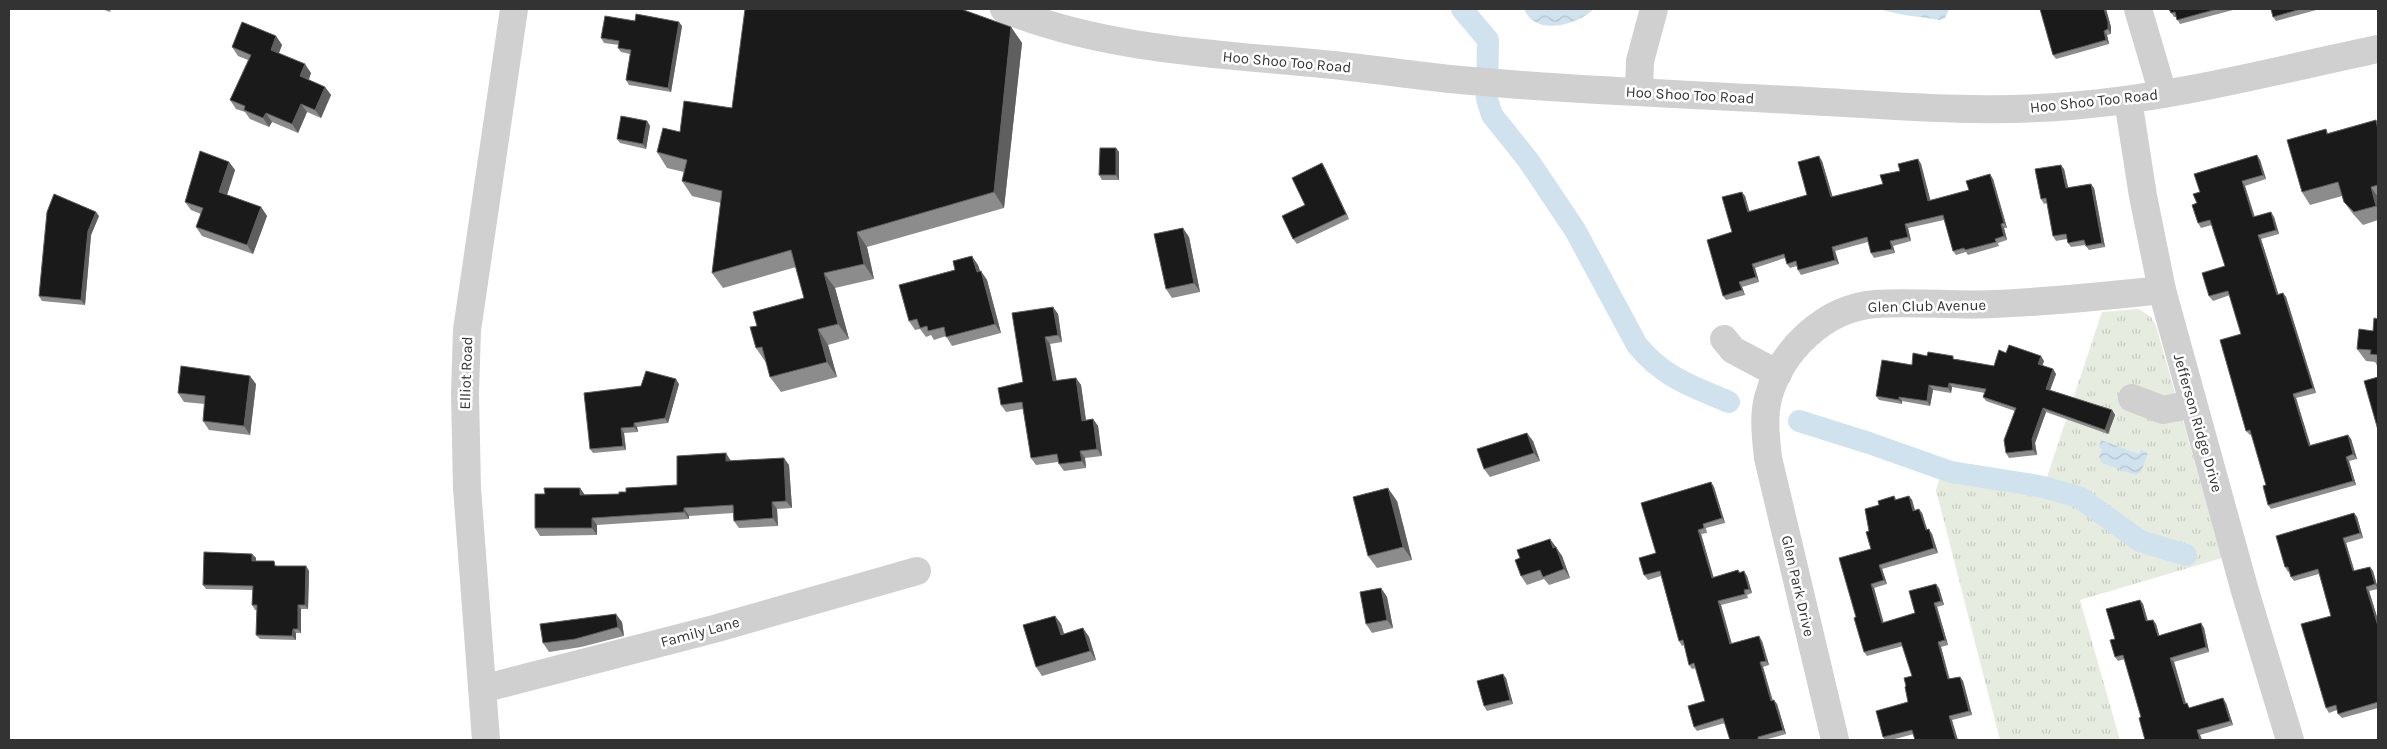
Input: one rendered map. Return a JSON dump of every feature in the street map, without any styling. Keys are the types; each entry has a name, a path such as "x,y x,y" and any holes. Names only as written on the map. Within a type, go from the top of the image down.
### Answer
{"street":[{"name":"Elliot Road","path":"486,740 467,478 464,411 467,330 514,9"},
{"name":"Hoo Shoo Too Road","path":"1004,9 1062,28 1154,47 1473,80 1640,92 1971,110 2072,106 2128,100 2378,49"},
{"path":"1640,92 1640,61 1654,9"},
{"path":"2138,9 2163,94"},
{"name":"Jefferson Ridge Drive","path":"2128,100 2143,196 2162,290 2245,591 2290,740"},
{"name":"Glen Club Avenue","path":"1764,430 1768,399 1784,360 1801,340 1841,312 1874,304 2000,304 2162,290"},
{"path":"1724,339 1734,350 1778,374"},
{"path":"2132,398 2163,410 2192,404"},
{"name":"Glen Park Drive","path":"1764,430 1768,458 1835,740"},
{"name":"Family Lane","path":"482,689 714,629 917,571"}],"green space":[{"path":"2139,309 2151,317 2156,326 2222,558 2080,600 2120,740 2000,740 1936,490 1940,477 2041,495 2102,312"}],"water":[{"path":"1524,9 1594,9 1578,20 1557,26 1547,26 1530,18"},
{"path":"1880,9 1949,9 1945,18 1940,20"},
{"path":"2101,440 2139,454 2141,450 2148,453 2141,472 2136,475 2102,463 2099,457 2102,449 2099,447"}],"building":[{"path":"745,9 961,9 1011,27 994,192 857,232 864,264 824,273 838,324 818,329 827,362 770,377 762,347 756,348 750,327 757,326 753,312 804,298 791,250 712,273 722,191 682,181 687,160 657,152 663,128 680,132 684,101 732,108"},
{"path":"2040,9 2104,9 2108,22 2108,29 2104,31 2106,40 2053,55"},
{"path":"2169,9 2217,9 2177,20 2175,12 2171,13"},
{"path":"2271,9 2301,9 2273,17"},
{"path":"636,14 679,22 668,88 626,80 631,50 618,48 619,41 601,38 605,16 635,21"},
{"path":"242,22 276,36 271,50 305,64 300,76 325,87 315,110 301,104 292,124 266,113 263,118 244,110 245,106 230,100 251,55 232,47"},
{"path":"621,116 647,121 643,144 617,139"},
{"path":"2376,120 2378,130 2378,185 2371,187 2376,206 2354,212 2344,202 2338,182 2302,192 2287,140 2326,129 2327,134"},
{"path":"1100,148 1116,148 1116,175 1099,175"},
{"path":"200,151 229,162 219,192 261,207 247,245 196,227 203,208 185,202"},
{"path":"2257,155 2263,175 2242,181 2253,217 2271,212 2276,230 2258,235 2277,295 2283,293 2313,388 2293,394 2309,446 2348,435 2353,454 2346,457 2353,481 2268,505 2263,486 2266,485 2250,430 2246,431 2220,340 2241,334 2228,291 2209,296 2202,273 2225,266 2210,220 2198,223 2192,205 2197,203 2193,194 2200,192 2194,174"},
{"path":"1819,156 1831,197 1883,184 1880,175 1900,171 1898,164 1918,159 1928,201 1969,190 1966,181 1990,174 2004,223 2001,224 2004,236 1995,239 1996,242 1953,251 1943,215 1905,224 1908,237 1890,241 1892,249 1871,253 1867,237 1832,247 1835,260 1798,270 1796,261 1787,264 1784,254 1752,264 1756,277 1739,282 1742,290 1723,296 1707,240 1732,232 1722,197 1742,192 1748,212 1807,195 1798,162"},
{"path":"1322,163 1346,214 1293,239 1282,216 1305,205 1292,178"},
{"path":"2061,165 2066,188 2091,184 2102,243 2086,246 2084,240 2068,243 2066,234 2053,236 2046,198 2041,199 2035,169"},
{"path":"54,194 96,212 88,231 81,300 39,296 47,212"},
{"path":"1183,228 1194,283 1166,289 1154,234"},
{"path":"972,256 977,272 981,271 995,324 946,337 944,327 928,331 927,326 920,328 917,319 909,321 899,285 955,270 953,261"},
{"path":"1053,307 1058,335 1045,337 1053,381 1076,378 1082,421 1093,419 1097,449 1080,451 1082,461 1059,464 1057,454 1031,458 1022,402 1001,405 998,388 1023,382 1012,313"},
{"path":"2374,318 2378,319 2378,355 2370,354 2371,350 2357,349 2359,329 2373,331"},
{"path":"2009,345 2041,356 2038,364 2053,369 2046,389 2112,410 2105,430 2043,408 2032,439 2033,450 2006,453 2004,440 2016,408 1983,397 1986,389 1949,383 1948,388 1929,385 1927,401 1899,397 1899,400 1876,396 1882,360 1912,365 1913,353 1927,356 1928,352 1953,356 1953,359 1994,366 1999,350 2006,353"},
{"path":"181,366 250,376 244,426 203,421 205,396 178,393"},
{"path":"646,371 676,379 665,418 634,423 634,427 621,428 623,446 590,449 584,393 641,386"},
{"path":"2378,377 2378,430 2364,381"},
{"path":"1527,433 1534,453 1484,469 1477,449"},
{"path":"726,453 726,461 784,458 786,501 772,502 773,518 734,521 733,505 684,508 684,512 592,518 592,528 535,528 535,494 545,494 544,488 580,488 580,495 619,494 619,492 626,492 626,488 677,485 677,456"},
{"path":"1711,482 1722,518 1703,524 1704,528 1698,530 1712,578 1738,570 1739,573 1744,571 1749,589 1744,590 1745,594 1718,601 1730,644 1759,636 1766,661 1760,662 1771,701 1774,700 1783,730 1758,737 1758,740 1730,740 1723,718 1694,727 1688,706 1705,701 1694,663 1689,665 1683,640 1679,641 1660,571 1644,575 1639,558 1656,553 1641,503"},
{"path":"1388,488 1403,547 1368,556 1353,497"},
{"path":"1894,496 1895,500 1909,496 1913,511 1919,509 1926,530 1929,529 1934,548 1879,565 1884,580 1871,584 1882,623 1915,613 1909,591 1936,584 1941,601 1934,603 1945,640 1938,642 1948,679 1960,677 1969,711 1949,716 1956,740 1915,740 1912,730 1883,737 1876,711 1908,702 1904,678 1912,676 1901,642 1864,652 1839,558 1871,549 1866,532 1869,531 1865,509 1879,505 1878,501"},
{"path":"2354,513 2360,533 2343,538 2353,571 2370,567 2375,584 2366,587 2378,626 2378,702 2338,714 2336,705 2326,708 2301,624 2331,616 2318,569 2291,577 2288,567 2285,567 2276,536"},
{"path":"1550,539 1553,548 1556,547 1564,569 1543,577 1540,570 1521,576 1515,560 1520,558 1517,550"},
{"path":"204,552 252,554 252,561 274,561 275,566 306,566 305,605 298,605 298,629 293,629 292,636 256,635 257,605 252,605 253,586 203,585"},
{"path":"1381,588 1387,620 1366,624 1360,592"},
{"path":"2140,600 2146,621 2153,620 2158,636 2201,623 2206,647 2170,658 2184,704 2187,703 2189,708 2223,698 2230,721 2197,730 2200,740 2145,740 2139,718 2141,717 2123,655 2115,657 2110,640 2115,639 2106,609"},
{"path":"616,614 618,627 575,639 543,643 540,624"},
{"path":"1055,616 1061,635 1083,628 1090,651 1036,667 1023,625"},
{"path":"1503,674 1510,700 1484,706 1477,681"}],"waterway":[{"path":"1462,9 1488,40 1487,99 1492,115 1528,160 1575,230 1637,345 1658,366 1679,380 1729,402"},
{"path":"1799,421 1951,472 2039,486 2079,497 2140,541 2186,555"}]}
